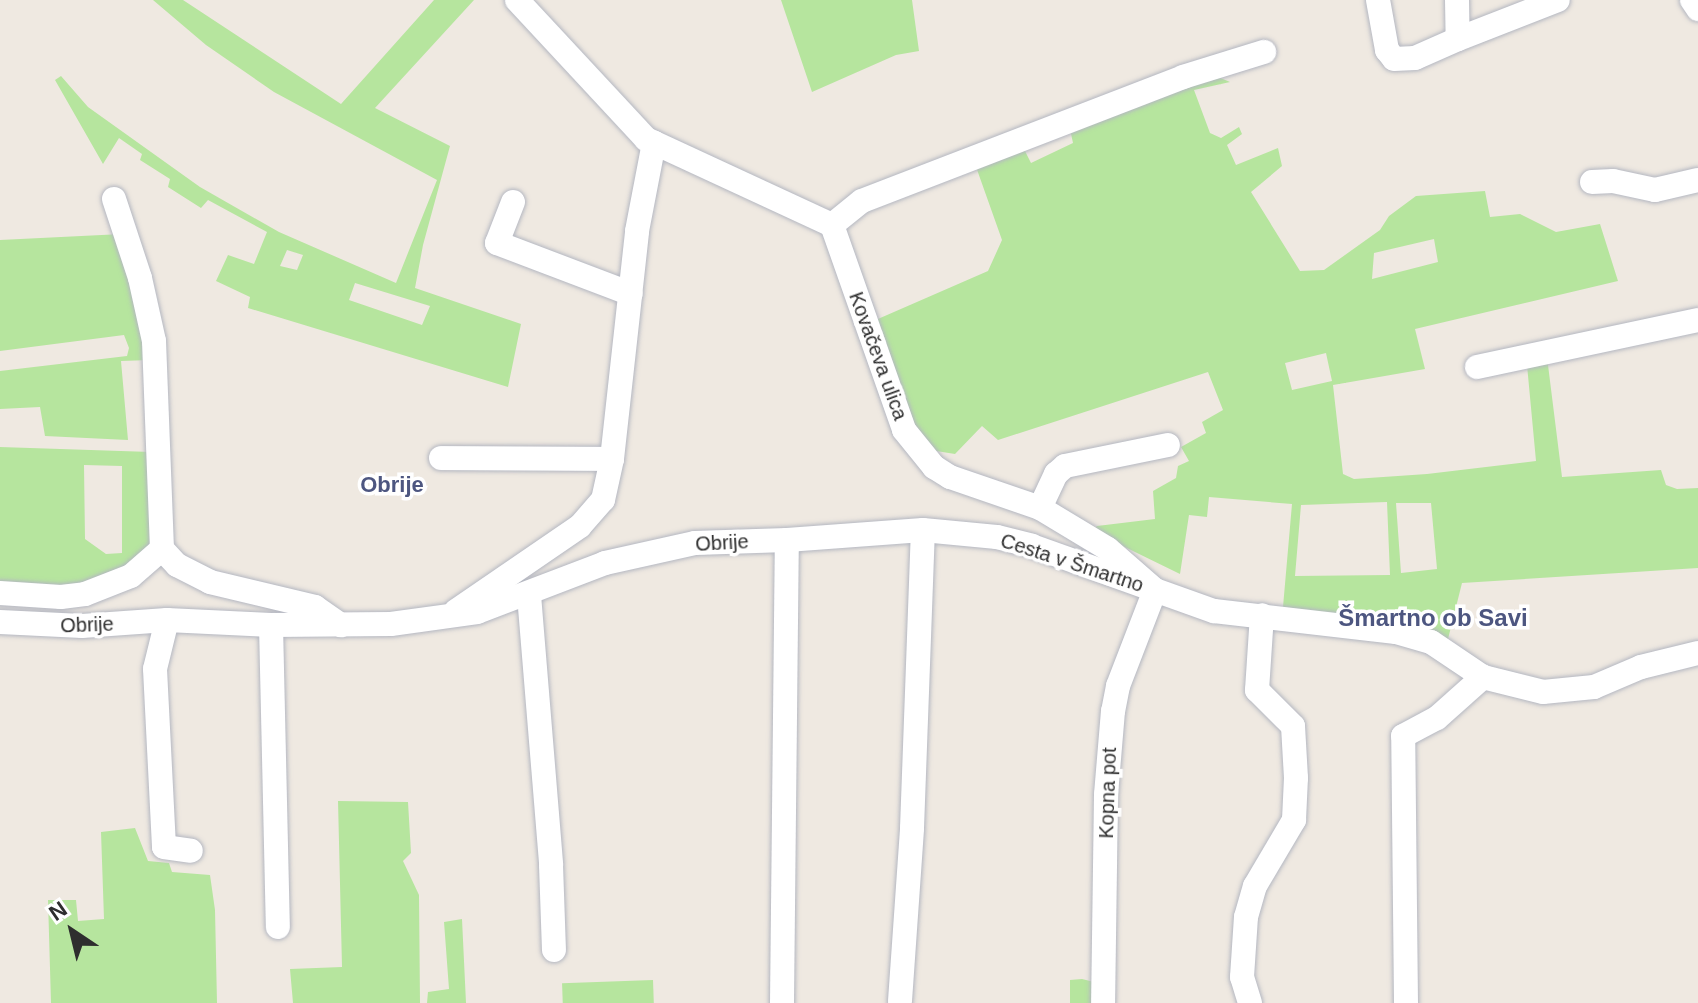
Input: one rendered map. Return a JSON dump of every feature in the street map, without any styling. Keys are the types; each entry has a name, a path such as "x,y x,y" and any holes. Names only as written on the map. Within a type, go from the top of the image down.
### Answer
{"street":[{"path":"517,0 646,139 832,225 862,201 1183,77 1264,52"},
{"path":"1378,0 1387,50 1394,59 1415,58 1558,0"},
{"path":"1457,0 1458,39"},
{"path":"1692,0 1698,9"},
{"path":"451,615 580,526 603,500 612,459 637,231 654,143"},
{"path":"1592,182 1613,181 1655,190 1698,180"},
{"path":"114,199 140,278 154,341 162,549 177,565 210,582 315,607 341,625"},
{"path":"513,202 497,243 631,294"},
{"name":"Kovačeva ulica","path":"832,225 904,430 934,467 950,477 1040,508 1108,549 1155,590"},
{"path":"1477,367 1698,320"},
{"path":"1040,508 1056,474 1065,466 1168,445"},
{"path":"441,458 612,459"},
{"path":"900,1001 912,828 923,530"},
{"name":"Obrije","path":"0,622 82,626 167,620 271,625 391,624 477,612 529,595 605,563 682,546 923,530"},
{"name":"Cesta v Šmartno","path":"923,530 997,537 1032,546 1214,611 1396,632 1431,642 1483,677 1543,692 1594,687 1641,667 1698,653"},
{"path":"782,1003 787,540"},
{"path":"0,593 61,597 85,594 131,576 162,549"},
{"name":"Kopna pot","path":"1103,1003 1106,795 1113,711 1118,686 1155,590"},
{"path":"529,595 551,865 554,950"},
{"path":"1250,1003 1242,977 1246,917 1255,886 1294,820 1296,778 1293,726 1257,690 1262,615"},
{"path":"167,620 155,669 164,847 191,851"},
{"path":"271,625 278,927"},
{"path":"1406,1003 1403,736 1437,718 1483,677"}],"green space":[{"path":"153,0 183,0 341,104 434,0 474,0 375,108 450,146 423,245 415,288 521,324 508,387 248,308 250,297 216,281 228,255 254,264 267,232 208,200 201,208 168,187 170,179 140,160 142,154 119,138 103,164 55,80 61,76 88,107 200,187 279,232 396,283 437,180 274,92 206,45","holes":["287,250 303,255 297,270 280,266","355,283 430,306 422,325 349,300"]},
{"path":"781,0 912,0 919,51 896,55 812,92"},
{"path":"1218,77 1230,82 1194,90 1210,133 1221,138 1239,127 1242,134 1227,145 1236,165 1278,148 1282,166 1251,192 1300,271 1324,270 1380,230 1389,216 1416,196 1485,191 1490,217 1520,214 1556,232 1600,224 1618,281 1415,329 1425,369 1333,385 1343,474 1354,479 1536,461 1527,365 1547,357 1562,477 1661,470 1666,485 1677,489 1698,488 1698,568 1462,583 1447,643 1407,624 1283,607 1292,504 1209,497 1207,517 1189,515 1180,574 1092,531 1097,526 1155,519 1153,491 1176,478 1178,466 1189,461 1181,447 1206,433 1202,422 1223,410 1208,372 998,440 982,426 955,454 930,450 916,434 871,322 988,271 1002,240 975,164 1024,149 1031,163 1073,143 1070,129","holes":["1434,239 1438,262 1372,279 1374,253","1326,353 1332,381 1292,390 1285,363","1387,502 1390,575 1295,576 1301,505","1396,503 1431,503 1437,569 1401,573"]},
{"path":"122,234 150,360 121,361 128,440 45,436 40,407 0,409 0,371 127,356 129,348 124,335 0,351 0,240"},
{"path":"0,447 151,452 151,540 142,558 111,582 0,589","holes":["84,465 122,466 122,553 106,554 85,539"]},
{"path":"338,801 408,802 411,853 403,861 419,895 420,1003 293,1003 290,969 342,967"},
{"path":"135,828 148,861 169,863 172,872 210,875 215,910 217,1003 51,1003 48,900 76,900 78,921 104,919 101,832"},
{"path":"462,919 466,1003 427,1003 428,992 449,989 444,922"},
{"path":"653,980 654,1003 563,1003 562,983"},
{"path":"1070,980 1094,982 1093,1003 1070,1003"}],"district":[{"name":"Obrije","path":"392,485"},
{"name":"Šmartno ob Savi","path":"1433,618"}]}
